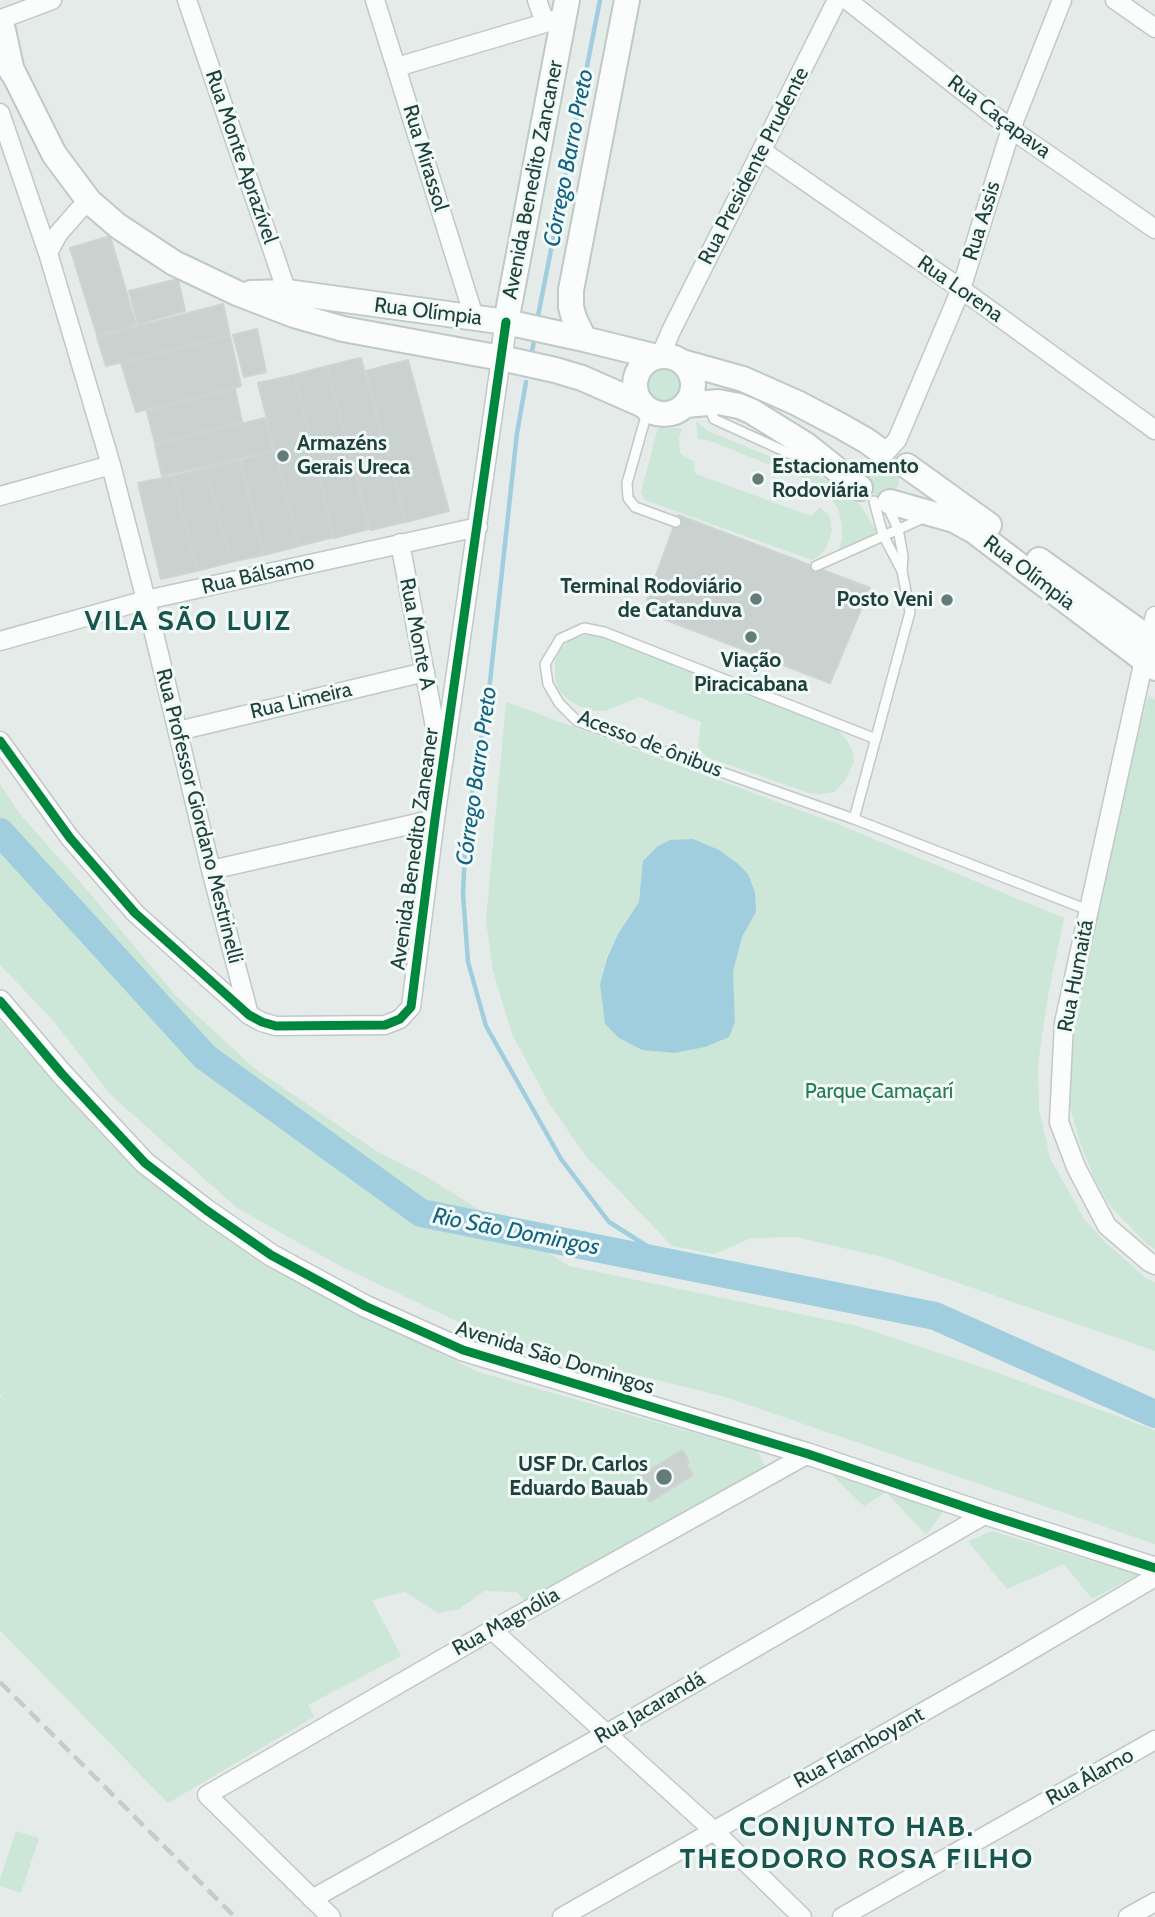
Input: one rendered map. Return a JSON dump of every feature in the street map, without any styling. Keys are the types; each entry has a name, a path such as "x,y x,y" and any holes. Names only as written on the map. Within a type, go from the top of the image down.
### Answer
{"main road":[{"path":"584,339 574,318 571,290 628,0"},
{"name":"Avenida Benedito Zancaner","path":"506,322 558,13"},
{"name":"Rua Olímpia","path":"2,24 6,64 54,154 89,201 118,226 174,263 237,293 290,303 474,317 506,322 670,359 743,379 894,453 1152,645"},
{"name":"Rua Olímpia","path":"290,303 343,330 501,358 582,378 644,407"},
{"path":"670,359 691,374 691,398 696,404 674,413 656,413 644,407 637,397 635,380 643,366 670,359"},
{"name":"Rua Olímpia","path":"696,404 718,402 751,411 807,445 877,499 954,520 1152,645"},
{"path":"894,453 909,475 909,484 898,499 877,499 858,478 859,468 872,454 894,453"}],"street":[{"path":"2,24 52,0"},
{"name":"Rua Monte Aprazível","path":"187,0 290,303"},
{"name":"Rua Mirassol","path":"375,0 474,317"},
{"path":"537,0 558,13"},
{"name":"Rua Presidente Prudente","path":"670,359 671,331 837,0"},
{"name":"Rua Caçapava","path":"847,0 1011,129 1155,229"},
{"name":"Rua Assis","path":"894,453 961,289 1011,129 1062,0"},
{"path":"1115,0 1155,28"},
{"path":"397,67 558,13"},
{"name":"Rua Professor Giordano Mestrinelli","path":"0,113 48,253 111,465 249,1014"},
{"name":"Rua Lorena","path":"762,151 961,289 1155,430"},
{"path":"48,253 58,234 89,201"},
{"name":"Avenida Benedito Zancaner","path":"478,527 506,322"},
{"path":"0,496 111,465"},
{"name":"Rua Bálsamo","path":"0,641 146,600 478,527"},
{"name":"Avenida Benedito Zaneaner","path":"249,1014 276,1026 385,1026 400,1019 411,1007 435,819 478,527"},
{"name":"Rua Monte A","path":"400,543 443,766"},
{"name":"Rua Humaitá","path":"1152,645 1088,910 1064,1023 1059,1122 1076,1167 1107,1226 1155,1265"},
{"name":"Rua Limeira","path":"178,731 425,672"},
{"path":"0,741 70,838 135,913 249,1014"},
{"path":"211,870 435,819"},
{"name":"Avenida São Domingos","path":"0,1001 62,1074 145,1163 271,1255 365,1306 463,1350 808,1454 1155,1568"},
{"name":"Rua Magnólia","path":"313,1899 207,1795 492,1630 808,1454"},
{"name":"Rua Jacarandá","path":"313,1899 606,1734 986,1514"},
{"name":"Rua Flamboyant","path":"562,1917 999,1669 1155,1577"},
{"path":"492,1630 713,1830 802,1917"},
{"name":"Rua Álamo","path":"842,1917 1155,1740"},
{"path":"313,1899 331,1917"},
{"path":"1128,1917 1155,1902"}],"lane":[{"path":"644,407 626,484 628,498 635,507 676,522"},
{"path":"854,819 910,612 898,529 877,499"},
{"path":"877,499 883,535 902,571"},
{"path":"816,566 933,514"},
{"name":"Acesso de ônibus","path":"876,739 604,632 584,628 560,639 545,664 548,684 559,703 577,721 854,819 1088,910"}],"green space":[{"path":"663,365 678,371 684,386 678,401 663,407 648,401 642,386 648,371"},
{"path":"696,421 706,430 850,490 876,530 875,533 838,551 842,540 842,525 838,508 820,485 708,440 698,439"},
{"path":"658,428 682,428 680,452 695,462 696,474 811,516 820,507 830,517 831,523 832,531 826,548 812,560 645,500 641,492"},
{"path":"882,462 894,467 899,479 894,491 882,496 870,491 865,479 870,467"},
{"path":"595,634 837,729 852,750 854,762 845,781 834,792 809,793 707,757 698,745 701,722 639,697 605,711 579,706 567,699 558,689 555,677 555,662 560,650 568,642 581,636"},
{"path":"1148,695 1155,700 1155,1249 1110,1206 1093,1175 1069,1104 1071,1003"},
{"name":"Parque Camaçarí","path":"506,702 840,825 1064,918 1048,995 1038,1064 1039,1109 1050,1158 1084,1219 1105,1242 1147,1279 1155,1282 1155,1351 883,1257 795,1237 751,1238 715,1254 672,1246 585,1155 549,1103 512,1034 493,971 486,920","holes":["644,861 756,912 742,937 733,973 735,1022 705,1047 675,1053 642,1050 619,1038 605,1024 600,984 606,958 639,902"]},
{"path":"0,784 19,813 176,996 255,1069 378,1152 427,1177 569,1266 857,1326 984,1368 1155,1430 1155,1544 722,1396 499,1341 340,1266 237,1208 110,1094 52,1019 0,965"},
{"path":"0,1021 136,1171 267,1264 342,1305 478,1372 758,1451 765,1467 526,1603 517,1592 484,1591 459,1609 438,1613 405,1592 372,1600 401,1656 308,1705 314,1717 168,1803 0,1630 0,1396 7,1404 0,1394"},
{"path":"825,1468 946,1508 926,1535 886,1492 864,1506"},
{"path":"992,1531 1138,1575 1092,1599 1064,1564 1007,1589 968,1541"},
{"path":"16,1831 39,1838 21,1893 0,1886"}],"water":[{"path":"693,839 719,850 738,864 748,874 755,893 756,912 742,937 733,972 735,1022 729,1037 705,1047 675,1053 642,1050 619,1038 605,1024 600,984 607,958 618,934 639,902 643,861 658,846 670,840"}],"building":[{"path":"110,236 136,325 97,335 70,248"},
{"path":"178,279 185,311 138,324 129,291"},
{"path":"223,304 230,335 106,366 97,337"},
{"path":"257,329 266,372 244,377 233,335"},
{"path":"230,336 241,386 136,412 121,363"},
{"path":"361,358 405,522 371,530 327,366"},
{"path":"408,360 449,511 406,522 366,371"},
{"path":"327,366 369,529 334,538 294,375"},
{"path":"294,375 334,537 299,546 258,383"},
{"path":"235,389 242,422 155,443 147,411"},
{"path":"265,418 273,450 162,476 155,445"},
{"path":"275,451 299,546 264,555 241,460"},
{"path":"239,460 263,555 231,562 206,468"},
{"path":"206,468 231,562 197,571 173,476"},
{"path":"173,476 197,571 161,579 138,483"},
{"name":"Terminal Rodoviário de Catanduva","path":"678,515 870,588 830,683 643,611"},
{"name":"USF Dr. Carlos Eduardo Bauab","path":"682,1450 693,1475 650,1502 636,1479"}],"waterway":[{"name":"Córrego Barro Preto","path":"538,316 600,0"},
{"name":"Córrego Barro Preto","path":"532,351 534,341"},
{"name":"Córrego Barro Preto","path":"526,382 517,433 489,691 466,830 463,894 468,962 486,1026 561,1159 609,1222 677,1265"},
{"name":"Rio São Domingos","path":"0,832 205,1057 421,1213 935,1316 1155,1414"}],"railway":[{"path":"0,1682 235,1917"}],"cycle path":[{"path":"0,741 70,838 135,913 249,1015 276,1026 385,1025 400,1019 411,1007 506,322"},
{"path":"0,1001 62,1074 145,1163 271,1255 365,1306 463,1350 808,1454 1155,1568"}],"place":[{"name":"Armazéns Gerais Ureca","path":"283,456"},
{"name":"Estacionamento Rodoviária","path":"758,479"},
{"name":"Terminal Rodoviário de Catanduva","path":"756,599"},
{"name":"Posto Veni","path":"947,600"},
{"name":"Viação Piracicabana","path":"751,637"},
{"name":"USF Dr. Carlos Eduardo Bauab","path":"664,1477"}],"district":[{"name":"VILA SÃO LUIZ","path":"188,622"},
{"name":"CONJUNTO HAB. THEODORO ROSA FILHO","path":"857,1844"}]}
